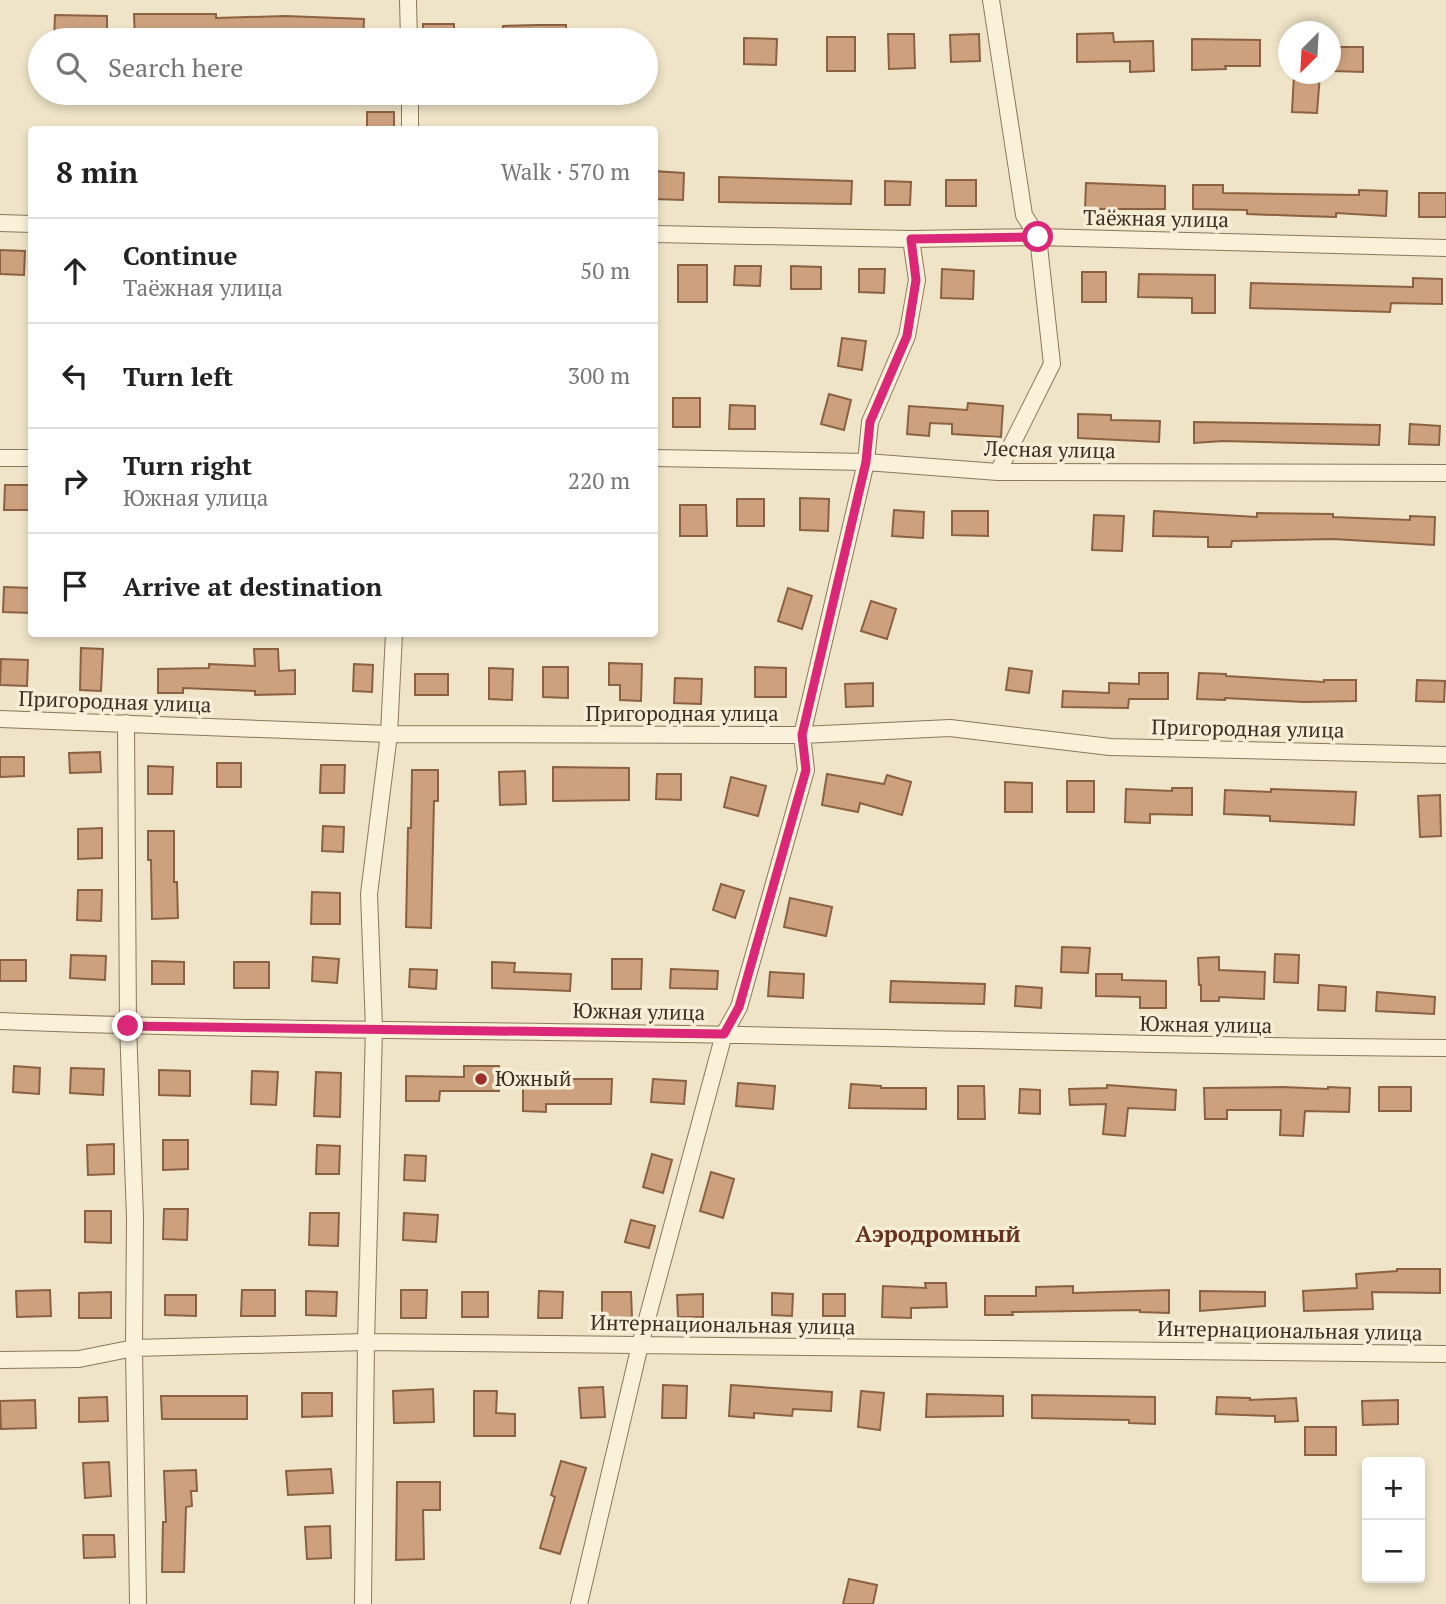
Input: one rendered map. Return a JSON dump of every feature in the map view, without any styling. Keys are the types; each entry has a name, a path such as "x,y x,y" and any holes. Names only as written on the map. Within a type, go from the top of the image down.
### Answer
{"street":[{"path":"408,0 409,28"},
{"path":"991,0 1024,215 1038,237 1052,364 998,472"},
{"path":"410,105 410,126"},
{"path":"0,223 28,224"},
{"name":"Таёжная улица","path":"658,234 911,239 1038,237 1446,248"},
{"path":"579,1604 640,1345 724,1034 739,1007 806,770 802,735 866,462 870,422 907,336 916,280 911,239"},
{"path":"0,458 28,458"},
{"name":"Лесная улица","path":"658,458 866,462 998,472 1446,473"},
{"path":"363,1604 374,1028 369,894 389,734 394,637"},
{"name":"Пригородная улица","path":"0,719 389,734 802,735 950,728 1110,747 1446,755"},
{"path":"126,723 128,1026 135,1217 138,1604"},
{"name":"Южная улица","path":"0,1021 128,1026 724,1034 1244,1047 1446,1048"},
{"name":"Интернациональная улица","path":"0,1360 79,1359 134,1348 366,1342 1446,1354"}],"building":[{"path":"134,14 216,14 216,18 285,16 364,19 364,28 135,28"},
{"path":"55,15 107,16 107,28 54,28"},
{"path":"423,24 454,24 454,28 423,28"},
{"path":"566,25 566,28 503,28"},
{"path":"1113,33 1114,42 1153,41 1154,71 1130,72 1130,61 1077,62 1077,34"},
{"path":"888,34 914,34 915,68 889,69"},
{"path":"979,34 980,61 951,62 950,35"},
{"path":"827,37 855,37 855,71 827,71"},
{"path":"744,38 777,39 776,65 744,64"},
{"path":"1192,39 1260,40 1260,66 1192,70"},
{"path":"1341,47 1363,47 1363,72 1341,71"},
{"path":"1293,84 1319,84 1317,113 1292,112"},
{"path":"367,112 394,112 394,126 367,126"},
{"path":"658,171 684,173 683,200 658,199"},
{"path":"719,177 852,181 851,204 719,202"},
{"path":"946,180 976,180 976,206 946,206"},
{"path":"885,181 911,182 910,205 885,205"},
{"path":"1086,183 1165,186 1165,209 1085,209"},
{"path":"1193,185 1223,185 1223,193 1359,195 1359,190 1387,191 1386,216 1336,213 1336,217 1302,216 1247,214 1247,210 1193,209"},
{"path":"1419,193 1446,193 1446,217 1419,217"},
{"path":"0,250 25,251 24,275 0,274"},
{"path":"678,265 707,265 707,302 678,302"},
{"path":"735,266 761,266 760,286 734,285"},
{"path":"791,266 821,267 821,289 791,289"},
{"path":"859,269 885,269 884,293 859,292"},
{"path":"942,269 974,271 973,299 941,298"},
{"path":"1082,272 1106,272 1106,302 1082,302"},
{"path":"1139,274 1215,275 1215,313 1192,313 1192,298 1138,297"},
{"path":"1413,278 1442,279 1442,304 1391,303 1390,312 1250,308 1251,283 1413,287"},
{"path":"842,338 866,341 862,370 838,366"},
{"path":"829,394 851,400 844,430 821,424"},
{"path":"673,398 700,398 700,427 673,427"},
{"path":"968,403 1003,406 1001,437 952,434 952,424 930,423 929,436 907,434 909,406 967,410"},
{"path":"730,405 755,406 755,429 729,429"},
{"path":"1078,414 1111,415 1111,420 1160,421 1159,442 1078,438"},
{"path":"1194,422 1380,425 1379,445 1223,441 1194,443"},
{"path":"1410,424 1440,426 1439,445 1409,444"},
{"path":"5,485 28,485 28,510 4,510"},
{"path":"800,498 829,499 828,531 800,530"},
{"path":"737,499 764,499 764,526 737,526"},
{"path":"680,505 706,505 707,536 680,536"},
{"path":"894,510 924,512 923,538 892,536"},
{"path":"952,511 988,511 988,536 952,535"},
{"path":"1154,511 1257,517 1257,513 1333,514 1333,517 1410,520 1410,516 1435,517 1434,545 1333,539 1232,541 1231,547 1208,547 1208,537 1153,536"},
{"path":"1094,515 1124,516 1122,551 1092,550"},
{"path":"4,587 28,588 28,613 3,612"},
{"path":"788,588 812,596 802,629 778,621"},
{"path":"871,601 896,609 887,639 861,631"},
{"path":"81,648 103,649 101,691 80,690"},
{"path":"254,649 278,649 279,671 295,670 295,694 255,695 255,691 183,688 183,693 158,693 158,669 209,668 209,664 255,666"},
{"path":"1,659 28,660 27,686 0,685"},
{"path":"609,663 642,664 641,701 620,700 620,685 609,685"},
{"path":"354,664 373,665 372,692 353,691"},
{"path":"543,667 568,667 568,698 543,697"},
{"path":"755,667 786,668 786,697 755,697"},
{"path":"489,668 513,669 512,700 489,699"},
{"path":"1009,668 1032,671 1029,693 1006,690"},
{"path":"1139,673 1168,673 1168,699 1129,699 1128,708 1062,707 1063,691 1109,693 1109,683 1139,684"},
{"path":"1199,673 1324,682 1356,680 1356,701 1197,699"},
{"path":"415,674 448,674 448,695 415,695"},
{"path":"675,678 702,679 701,704 674,703"},
{"path":"1417,680 1445,681 1444,702 1416,701"},
{"path":"873,683 873,706 846,707 845,684"},
{"path":"100,752 101,772 70,773 69,753"},
{"path":"0,757 24,757 24,776 0,777"},
{"path":"217,763 241,763 241,787 217,787"},
{"path":"321,765 345,765 344,793 320,793"},
{"path":"148,766 173,767 172,794 148,794"},
{"path":"553,767 629,768 629,800 553,801"},
{"path":"412,770 438,770 438,801 434,801 431,928 406,927"},
{"path":"525,771 526,804 500,805 499,772"},
{"path":"657,774 681,774 681,800 656,799"},
{"path":"827,774 884,784 887,775 911,782 902,815 860,803 858,812 822,805"},
{"path":"731,777 766,786 758,816 724,807"},
{"path":"1067,781 1094,781 1094,812 1067,812"},
{"path":"1005,782 1032,783 1032,812 1005,812"},
{"path":"1172,788 1192,788 1192,815 1150,814 1150,823 1125,822 1126,789 1172,791"},
{"path":"1271,789 1356,792 1354,825 1270,821 1270,816 1224,814 1225,790 1271,792"},
{"path":"1440,795 1441,836 1420,837 1418,796"},
{"path":"323,826 344,827 343,852 322,851"},
{"path":"102,828 102,858 78,859 78,829"},
{"path":"148,831 174,831 174,882 177,882 178,918 152,919"},
{"path":"721,884 744,891 735,918 713,910"},
{"path":"78,890 102,890 101,921 77,920"},
{"path":"312,892 340,893 340,924 311,924"},
{"path":"790,898 832,907 826,936 784,927"},
{"path":"1062,947 1090,948 1088,973 1061,972"},
{"path":"1275,954 1299,955 1298,983 1274,982"},
{"path":"71,955 106,956 105,980 70,978"},
{"path":"313,957 339,959 337,983 312,981"},
{"path":"1219,957 1219,970 1265,972 1264,999 1219,997 1219,1001 1201,1001 1198,958"},
{"path":"612,959 642,959 641,989 612,989"},
{"path":"0,960 26,960 26,981 0,981"},
{"path":"152,961 184,962 184,984 152,984"},
{"path":"234,962 269,962 269,988 234,988"},
{"path":"492,962 515,963 514,972 571,974 570,991 492,988"},
{"path":"410,969 437,970 436,989 409,987"},
{"path":"671,969 718,971 717,989 670,988"},
{"path":"770,972 804,974 803,998 768,996"},
{"path":"1096,974 1122,974 1122,980 1166,981 1166,1008 1140,1008 1140,997 1096,996"},
{"path":"891,981 985,984 984,1004 890,1002"},
{"path":"1319,985 1346,987 1345,1011 1318,1010"},
{"path":"1016,986 1042,988 1041,1008 1015,1006"},
{"path":"1377,992 1435,997 1434,1014 1376,1011"},
{"path":"14,1066 40,1068 39,1094 13,1092"},
{"path":"464,1066 499,1066 499,1091 440,1091 439,1101 406,1101 406,1076 464,1077"},
{"path":"71,1068 104,1069 103,1095 70,1093"},
{"path":"159,1070 190,1071 190,1096 159,1095"},
{"path":"252,1071 278,1072 276,1105 251,1104"},
{"path":"316,1072 341,1073 340,1117 314,1116"},
{"path":"523,1079 612,1079 611,1104 546,1104 546,1112 523,1111"},
{"path":"653,1079 686,1081 684,1104 651,1102"},
{"path":"738,1083 775,1086 773,1109 736,1106"},
{"path":"851,1084 881,1088 926,1088 926,1109 849,1108"},
{"path":"1107,1085 1176,1090 1175,1110 1128,1108 1125,1136 1103,1134 1106,1104 1070,1105 1069,1089 1107,1088"},
{"path":"958,1086 984,1086 985,1119 958,1119"},
{"path":"1379,1087 1411,1087 1411,1111 1379,1111"},
{"path":"1204,1088 1350,1088 1349,1112 1305,1111 1303,1136 1280,1135 1281,1110 1227,1110 1227,1119 1205,1119"},
{"path":"1020,1089 1040,1090 1040,1114 1019,1113"},
{"path":"163,1140 188,1140 188,1169 163,1170"},
{"path":"114,1144 114,1174 88,1175 87,1145"},
{"path":"317,1145 340,1146 339,1174 316,1174"},
{"path":"652,1154 672,1160 663,1193 643,1187"},
{"path":"405,1155 426,1156 425,1181 404,1180"},
{"path":"711,1172 734,1179 723,1218 700,1211"},
{"path":"164,1209 188,1209 187,1240 163,1239"},
{"path":"85,1211 111,1211 111,1243 85,1242"},
{"path":"310,1213 339,1213 338,1246 309,1245"},
{"path":"404,1213 438,1215 436,1242 403,1240"},
{"path":"631,1220 655,1226 649,1248 625,1242"},
{"path":"1397,1269 1440,1269 1440,1293 1372,1292 1373,1309 1304,1311 1303,1291 1357,1288 1356,1274"},
{"path":"925,1283 946,1283 947,1307 911,1308 911,1318 882,1317 883,1286 926,1288"},
{"path":"1073,1286 1073,1293 1169,1290 1169,1313 1140,1310 1012,1312 1013,1315 985,1315 985,1296 1036,1296 1036,1287"},
{"path":"50,1290 51,1316 17,1317 16,1291"},
{"path":"242,1290 275,1290 275,1316 241,1316"},
{"path":"401,1290 427,1290 426,1318 401,1318"},
{"path":"306,1291 337,1292 336,1316 306,1315"},
{"path":"539,1291 563,1292 562,1318 538,1318"},
{"path":"1200,1291 1265,1292 1265,1306 1200,1311"},
{"path":"111,1292 111,1318 79,1318 79,1293"},
{"path":"462,1292 488,1292 488,1317 462,1317"},
{"path":"602,1292 631,1292 632,1317 602,1318"},
{"path":"772,1293 793,1294 792,1316 772,1315"},
{"path":"703,1294 703,1317 678,1317 677,1295"},
{"path":"823,1294 845,1294 845,1316 823,1316"},
{"path":"165,1295 196,1295 196,1316 165,1315"},
{"path":"663,1385 687,1386 686,1418 662,1418"},
{"path":"731,1385 832,1392 831,1411 793,1409 792,1416 754,1413 754,1418 729,1416"},
{"path":"603,1387 605,1417 581,1418 579,1388"},
{"path":"433,1389 434,1422 394,1423 393,1391"},
{"path":"474,1391 497,1391 496,1413 515,1414 515,1436 474,1436"},
{"path":"861,1391 884,1393 880,1430 858,1427"},
{"path":"302,1393 332,1393 332,1416 302,1417"},
{"path":"927,1394 1003,1396 1003,1416 926,1417"},
{"path":"1032,1395 1155,1397 1155,1424 1129,1423 1129,1420 1032,1418"},
{"path":"161,1396 247,1396 247,1419 162,1419"},
{"path":"107,1397 108,1421 79,1422 79,1398"},
{"path":"1217,1397 1250,1400 1296,1398 1298,1421 1275,1422 1275,1416 1216,1414"},
{"path":"35,1400 36,1428 1,1429 0,1401"},
{"path":"1398,1400 1398,1424 1363,1425 1362,1401"},
{"path":"1305,1427 1336,1427 1336,1455 1305,1455"},
{"path":"561,1461 586,1468 560,1554 540,1548 555,1497 551,1495"},
{"path":"109,1462 111,1496 85,1498 83,1463"},
{"path":"331,1469 333,1493 288,1495 286,1471"},
{"path":"196,1470 197,1491 191,1491 192,1506 186,1507 184,1572 162,1572 163,1522 166,1522 164,1471"},
{"path":"397,1482 440,1482 440,1510 423,1510 424,1559 396,1560"},
{"path":"330,1526 331,1558 307,1559 305,1527"},
{"path":"83,1535 114,1535 115,1557 84,1558"},
{"path":"849,1579 877,1585 873,1604 843,1604"}],"place":[{"name":"Южный","path":"481,1079"}],"district":[{"name":"Аэродромный","path":"938,1234"}],"route":[{"path":"128,1026 724,1034 739,1007 806,770 802,735 866,462 870,422 907,336 916,280 911,239 1038,237"}]}
